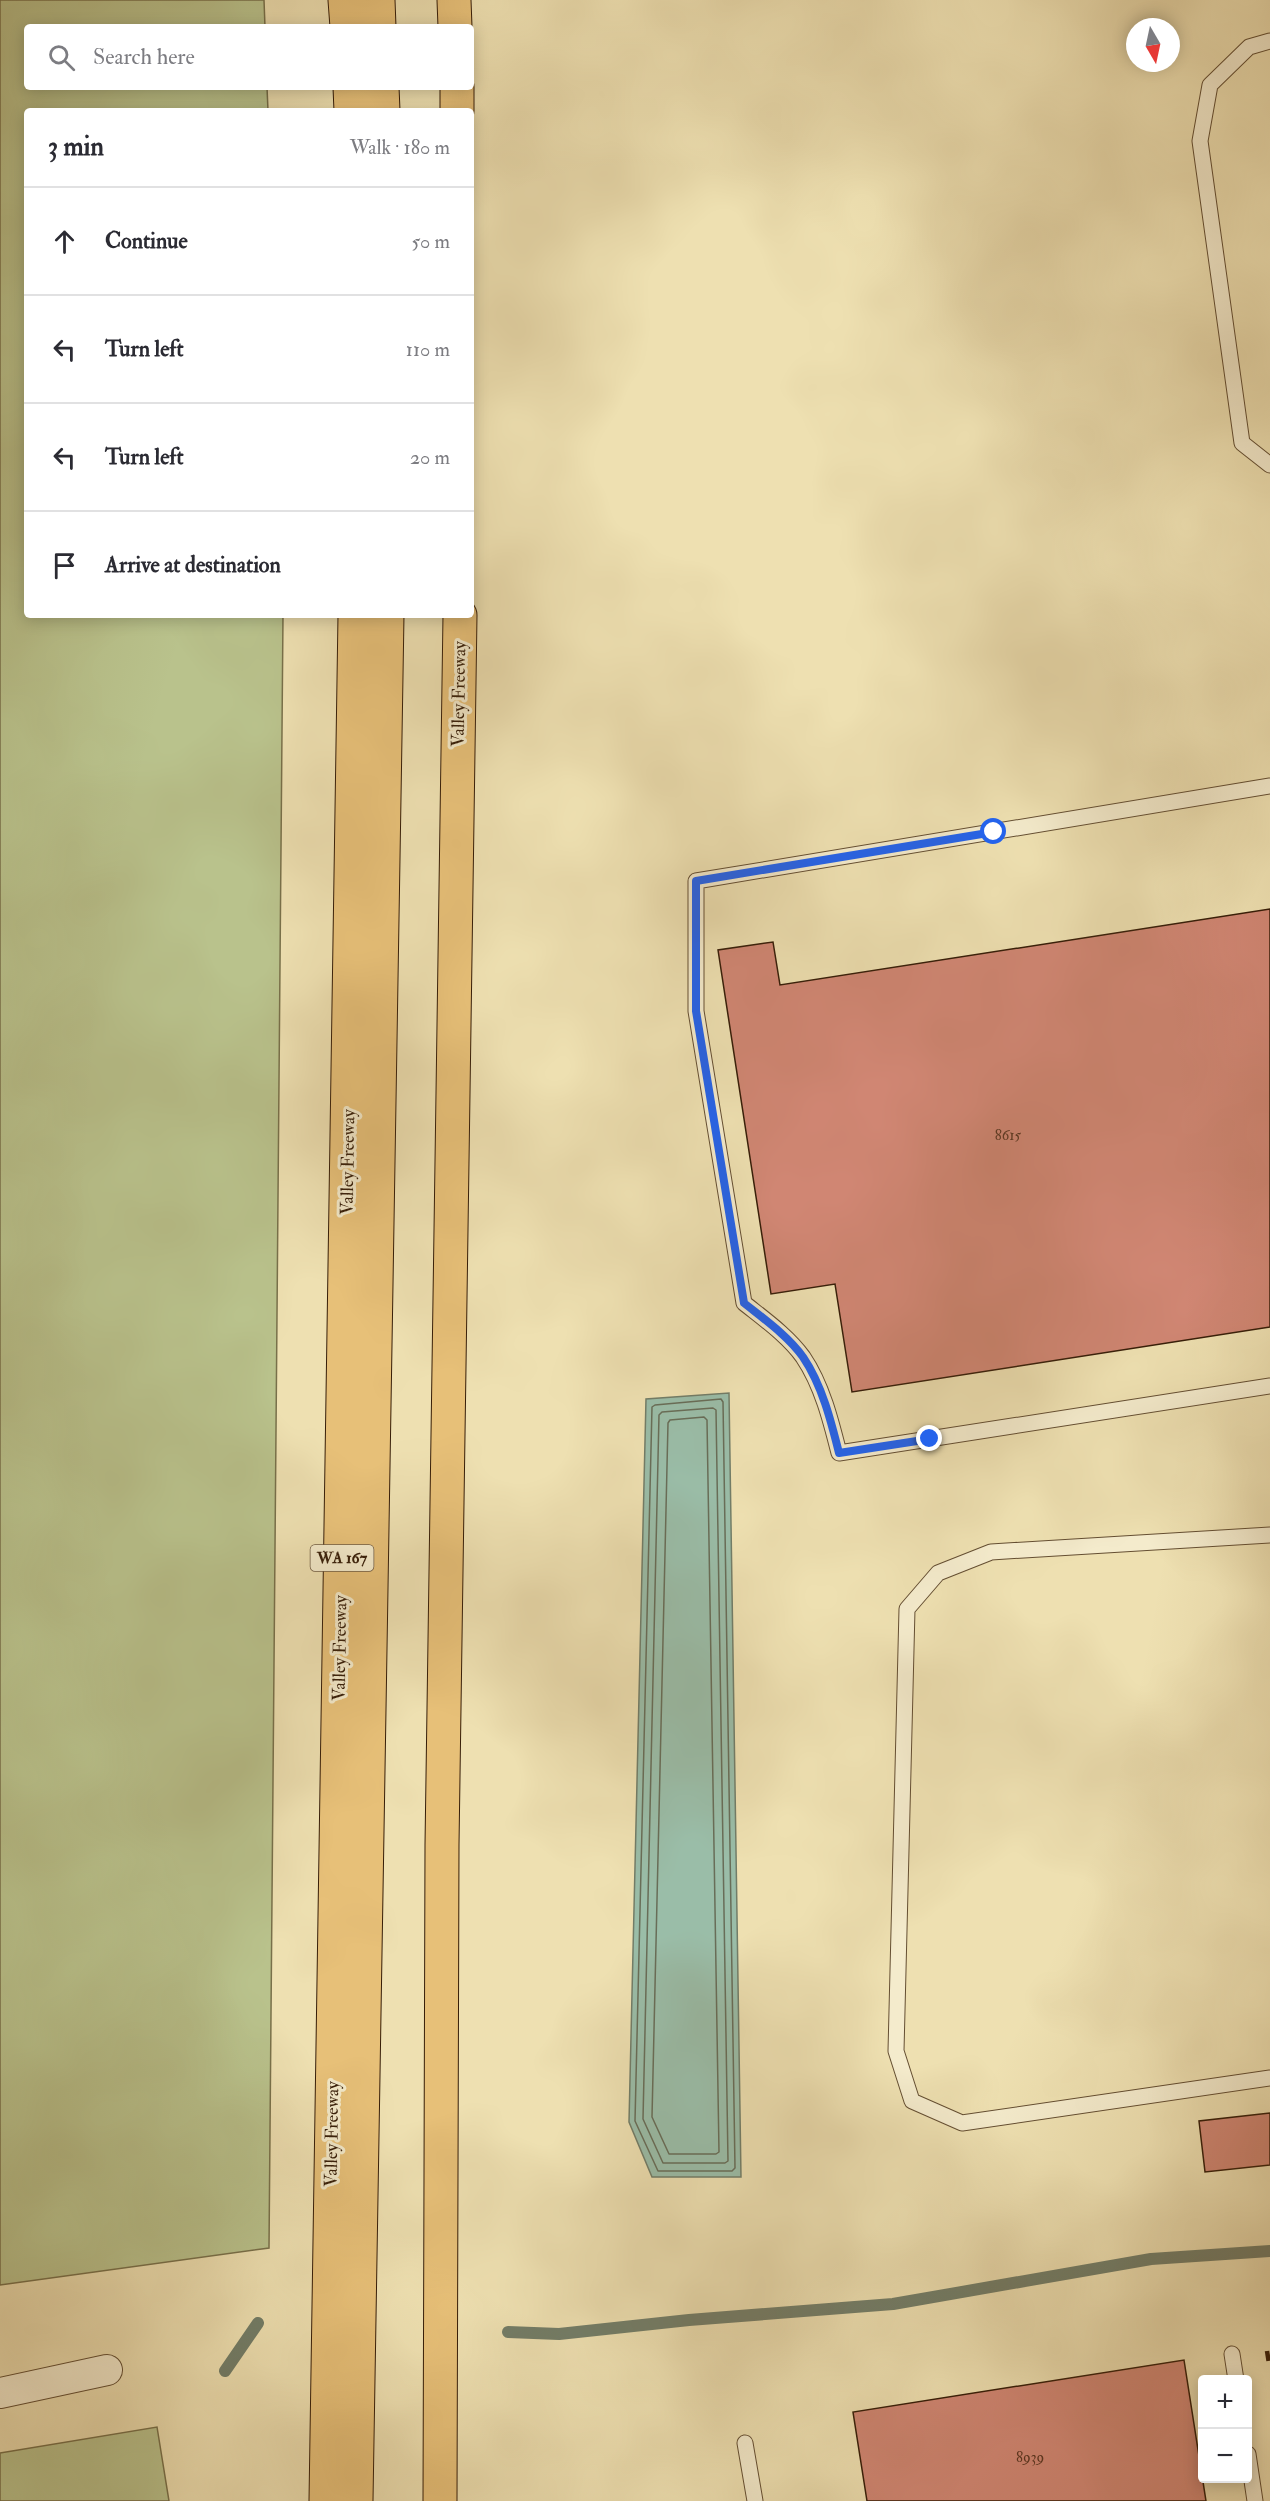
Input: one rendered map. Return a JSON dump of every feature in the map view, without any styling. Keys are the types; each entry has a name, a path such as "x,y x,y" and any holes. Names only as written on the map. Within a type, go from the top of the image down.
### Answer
{"highway":[{"path":"345,0 347,24"},
{"path":"378,0 379,24"},
{"path":"454,0 455,24"},
{"path":"350,90 351,108"},
{"path":"382,90 383,108"},
{"path":"457,90 457,108"},
{"name":"Valley Freeway","path":"326,2501 355,618"},
{"path":"356,2501 387,618"},
{"name":"Valley Freeway","path":"440,2501 442,1845 460,618"}],"street":[{"path":"0,2393 107,2370"}],"lane":[{"path":"1270,40 1249,47 1210,85 1200,141 1242,443 1270,465"},
{"path":"1270,786 696,881 696,1011 744,1303 779,1332 803,1357 828,1411 839,1453 1270,1386"},
{"path":"1270,1535 991,1551 938,1573 907,1609 896,2050 912,2101 962,2122 1270,2078"},
{"path":"1232,2354 1235,2375"},
{"path":"745,2443 754,2501"},
{"path":"1252,2481 1255,2501"}],"shaded area":[{"path":"0,0 264,0 265,24 24,24 24,90 267,90 268,108 24,108 24,618 283,618 269,2248 0,2285"},
{"path":"157,2427 169,2501 0,2501 0,2453"}],"water":[{"path":"729,1393 741,2177 652,2177 629,2122 646,1399"}],"building":[{"path":"1270,909 1270,1327 852,1392 835,1284 771,1294 718,950 773,942 780,985"},
{"path":"1270,2113 1270,2165 1205,2172 1199,2121"},
{"path":"1184,2360 1198,2450 1198,2483 1203,2483 1206,2501 867,2501 853,2412"}],"waterway":[{"path":"508,2332 559,2334 689,2320 893,2304 1151,2259 1270,2251"},
{"path":"225,2371 258,2323"}],"railway":[{"path":"1267,2351 1270,2370"}],"route":[{"path":"930,1439 839,1453 828,1411 803,1357 779,1332 744,1303 696,1011 696,881 994,832"}]}
